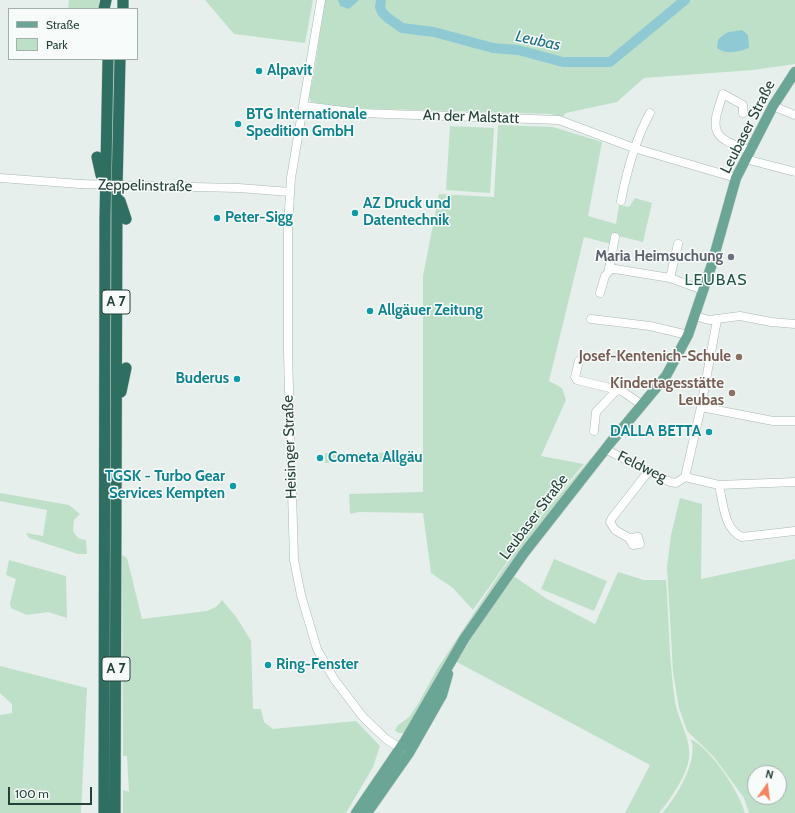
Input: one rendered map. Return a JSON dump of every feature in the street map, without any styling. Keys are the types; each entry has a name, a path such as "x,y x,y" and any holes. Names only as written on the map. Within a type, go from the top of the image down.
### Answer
{"highway":[{"name":"A 7","path":"104,813 105,219 108,60"},
{"name":"A 7","path":"115,813 117,510 116,189 120,60"},
{"path":"97,157 100,169 105,219"},
{"path":"116,189 126,219"},
{"path":"116,414 126,368"}],"main road":[{"name":"Leubaser Straße","path":"356,813 400,748 451,660 524,552 605,449 666,376 688,335 736,178 773,106 795,72"},
{"path":"367,813 409,753 442,695 451,660"}],"street":[{"name":"Heisinger Straße","path":"321,0 290,192 288,354 294,560 298,581 317,649 334,679 363,717 386,739 409,753"},
{"path":"743,114 743,105 723,94 715,122 718,136 748,155 795,172"},
{"name":"An der Malstatt","path":"304,104 360,113 389,115 549,119 565,122 634,148 736,178"},
{"path":"773,106 795,115"},
{"path":"621,200 640,130 650,113"},
{"name":"Zeppelinstraße","path":"0,178 48,183 239,188 290,192"},
{"path":"600,293 605,276 610,268 615,237"},
{"path":"670,278 678,244"},
{"path":"610,268 670,278 703,290"},
{"path":"694,316 709,320 740,316 771,322 795,324"},
{"path":"591,319 650,326 688,335"},
{"name":"Feldweg","path":"605,449 670,482 676,482 685,477 701,407 717,320"},
{"path":"579,361 575,377 577,380 617,390 642,405"},
{"path":"594,431 596,412 617,390"},
{"path":"701,407 773,421 795,421"},
{"path":"629,538 615,530 610,522 648,472"},
{"path":"685,477 719,485 795,482"},
{"path":"719,485 728,524 736,535 742,537 795,531"}],"green space":[{"path":"69,0 100,0 99,8 68,8"},
{"path":"205,0 313,0 305,43 234,34"},
{"path":"325,0 795,0 795,64 753,70 644,78 617,102 566,113 562,117 551,114 349,108 311,102 309,96"},
{"path":"498,125 553,127 602,142 588,216 616,224 619,205 629,207 635,198 652,203 643,242 614,235 611,244 584,237 549,381 562,388 566,400 541,456 584,464 538,518 473,610 453,588 431,573 423,513 359,512 350,514 349,494 423,492 423,276 439,194 494,197"},
{"path":"450,126 494,128 490,193 446,190"},
{"path":"325,453 398,453 398,462 325,463"},
{"path":"591,458 594,460 553,509 406,733 399,733 395,731 397,726 409,717 418,704 437,669 503,569 539,519"},
{"path":"0,493 69,505 80,514 74,520 73,531 78,538 86,540 87,554 78,554 29,538 26,533 43,536 47,510 0,501"},
{"path":"680,498 702,504 701,579 795,559 795,813 749,813 744,798 714,757 687,731 679,708 673,672 667,567 671,535"},
{"path":"122,555 127,558 142,619 207,611 216,607 222,600 237,618 251,641 253,709 261,709 264,722 273,729 356,721 380,746 373,767 346,813 123,813 123,790 129,792 127,756 123,756"},
{"path":"554,559 607,581 594,611 541,589"},
{"path":"9,560 66,576 67,618 48,612 27,615 11,608 10,603 16,579 6,575"},
{"path":"618,572 644,580 666,580 673,686 675,701 688,743 689,757 682,779 659,813 625,813 650,765 455,661 512,575 547,599 595,624"},
{"path":"0,666 87,688 81,813 0,813 0,715 12,713 12,704 0,693"},
{"path":"691,739 707,752 715,761 737,793 745,813 662,813 674,798 689,768 693,748"}],"water":[{"path":"338,0 359,0 349,9 340,6"},
{"path":"742,30 748,35 749,48 737,52 724,52 717,48 718,40 725,34"}],"waterway":[{"name":"Leubas","path":"381,0 380,7 382,12 402,28 434,32 493,48 518,50 563,62 610,62 685,0"}],"place":[{"name":"Alpavit","path":"259,71"},
{"name":"BTG Internationale Spedition GmbH","path":"238,124"},
{"name":"AZ Druck und Datentechnik","path":"355,213"},
{"name":"Peter-Sigg","path":"217,218"},
{"name":"Maria Heimsuchung","path":"731,257"},
{"name":"Allgäuer Zeitung","path":"370,311"},
{"name":"Josef-Kentenich-Schule","path":"739,357"},
{"name":"Buderus","path":"237,379"},
{"name":"Kindertagesstätte Leubas","path":"732,393"},
{"name":"DALLA BETTA","path":"709,432"},
{"name":"Cometa Allgäu","path":"320,458"},
{"name":"TGSK - Turbo Gear Services Kempten","path":"233,486"},
{"name":"Ring-Fenster","path":"268,665"}],"district":[{"name":"LEUBAS","path":"716,280"}]}
